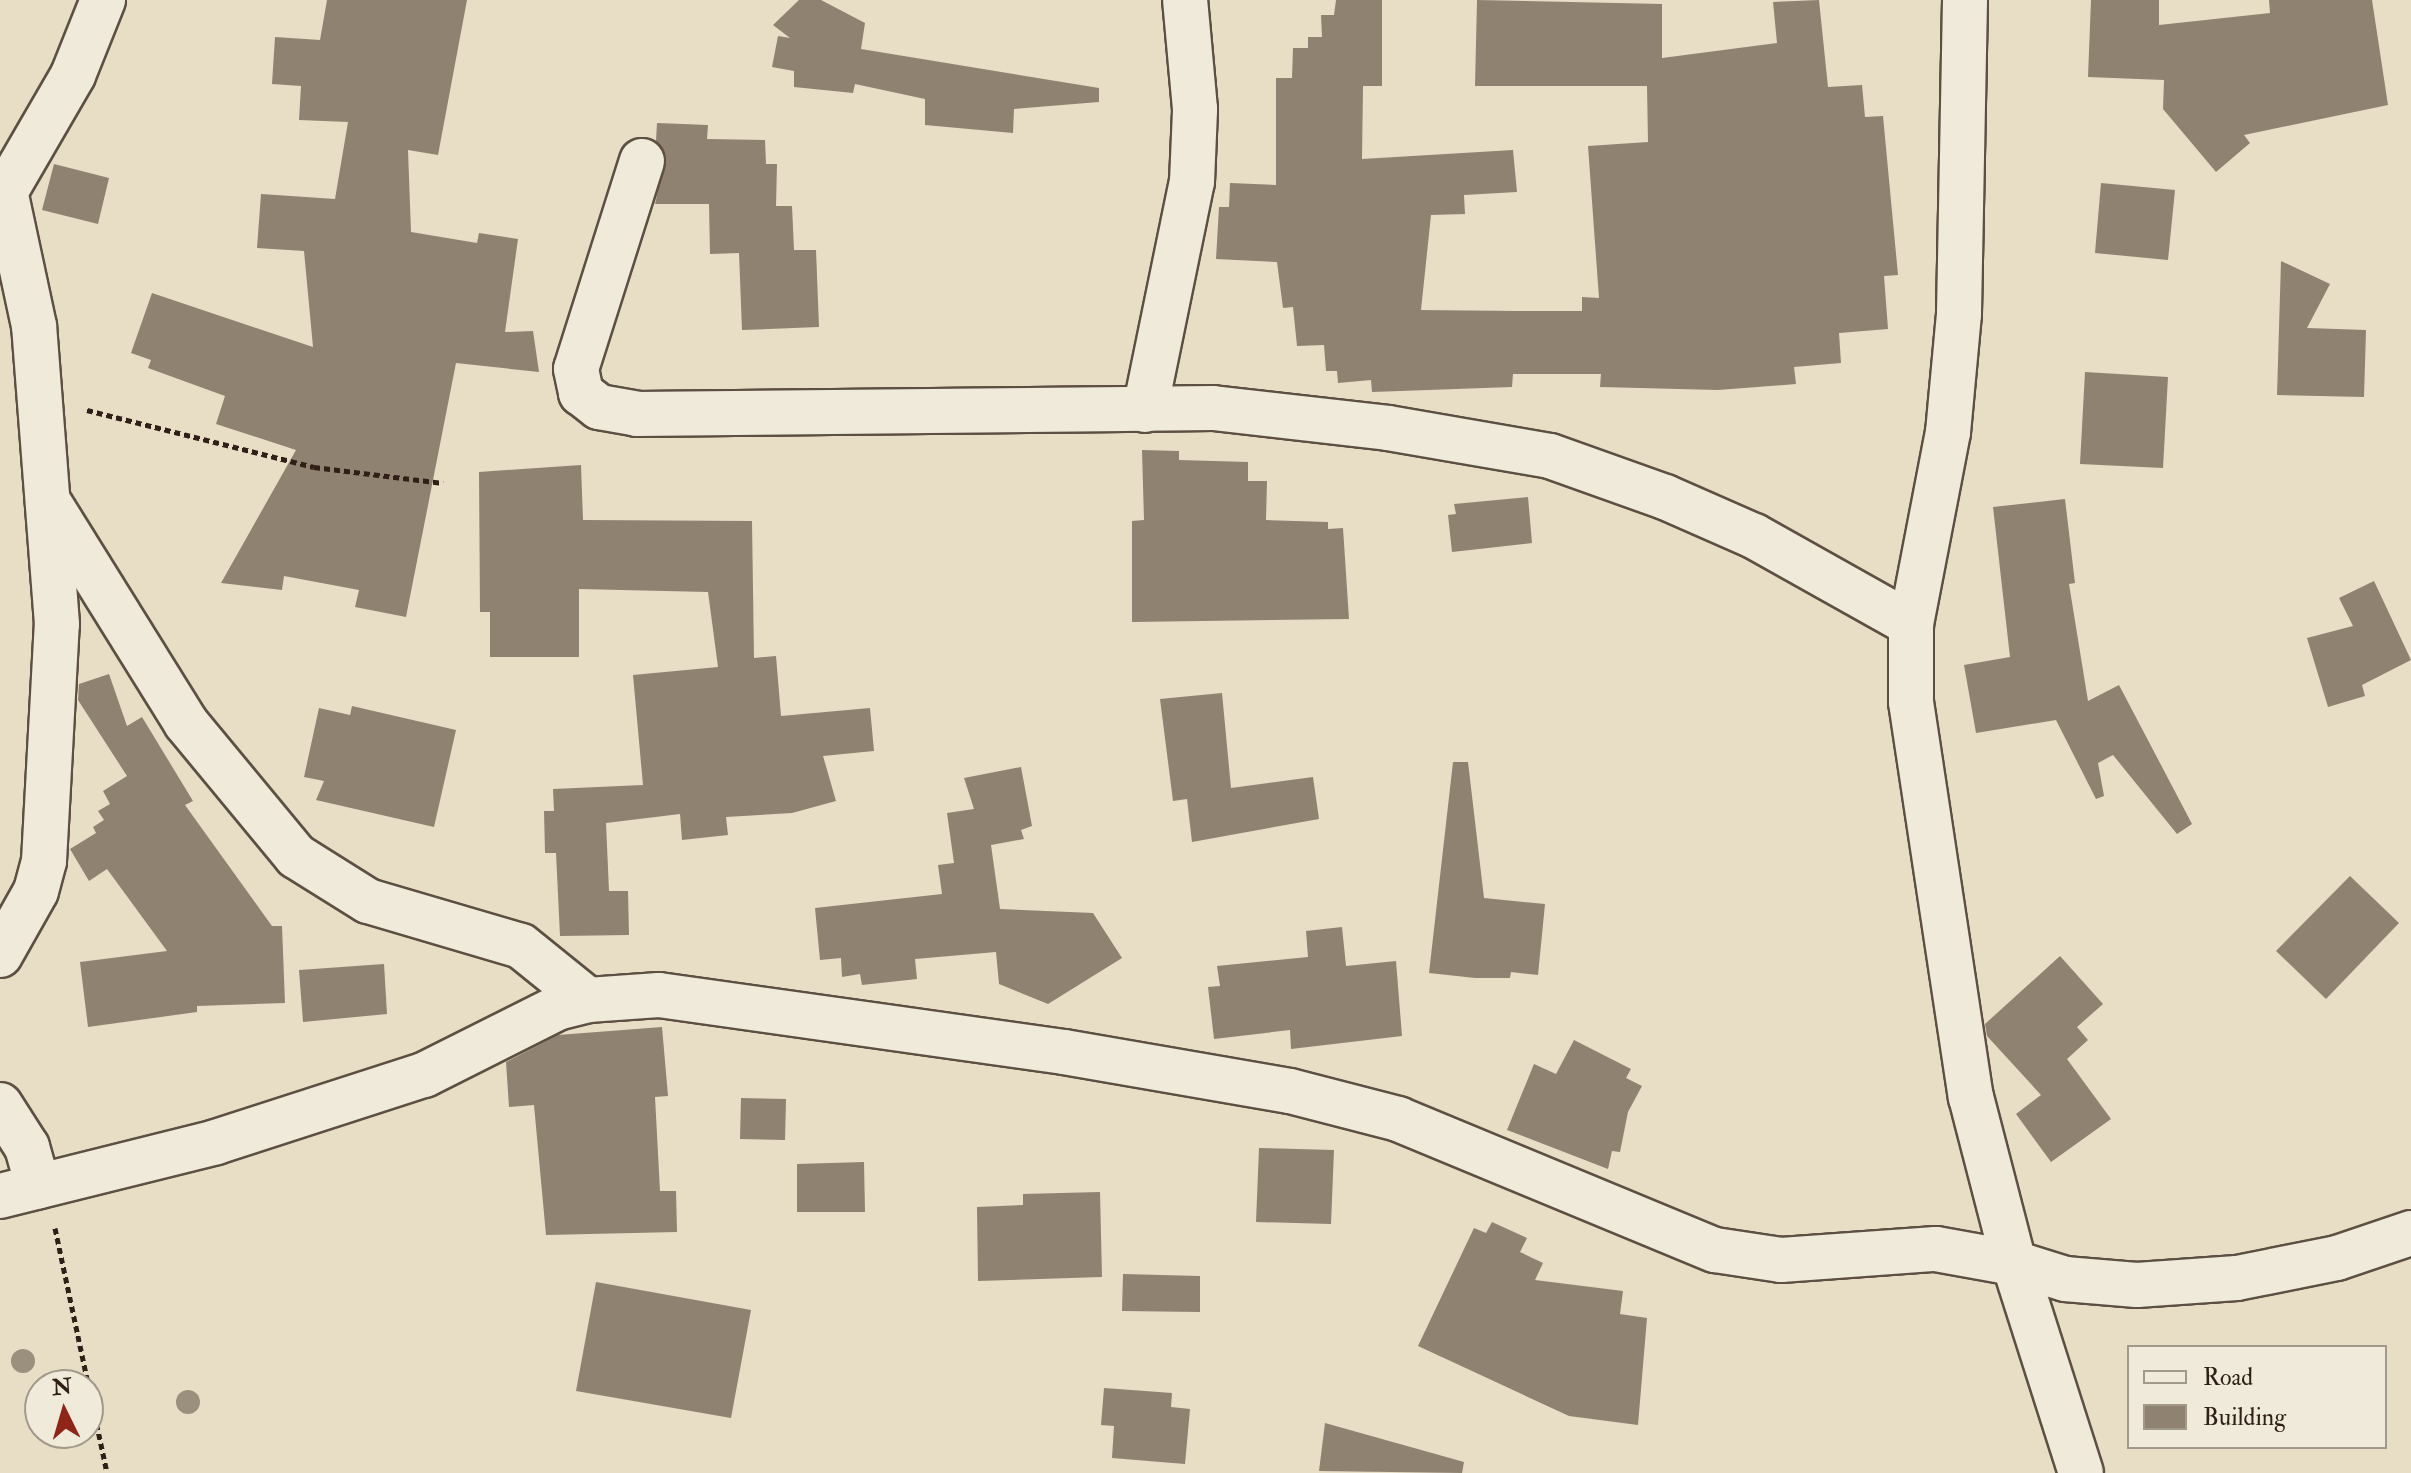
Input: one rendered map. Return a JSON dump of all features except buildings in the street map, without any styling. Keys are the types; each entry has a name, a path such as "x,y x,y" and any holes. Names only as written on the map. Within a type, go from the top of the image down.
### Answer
{"street":[{"path":"0,955 36,891 49,824 57,624 36,395 34,326 3,198 73,75 103,0"},
{"path":"1145,410 1192,182 1195,109 1185,0"},
{"path":"1965,0 1959,314 1948,432 1911,624 1911,702 1920,787 1971,1097 2014,1263 2081,1473"},
{"path":"642,161 576,369 581,393 599,407 637,414 1213,408 1388,428 1550,456 1754,536 1911,624"},
{"path":"44,495 186,723 296,856 368,901 521,946 588,1000"},
{"path":"0,1105 27,1147 28,1189 216,1142 424,1075 557,1008 588,1000 659,995 1064,1052 1290,1091 1398,1119 1715,1250 1781,1260 1936,1249 2014,1263 2065,1279 2137,1285 2237,1278 2337,1258 2411,1233"}],"path":[{"path":"36,395 231,449 314,467 443,483"},
{"path":"28,1189 107,1473"}]}
